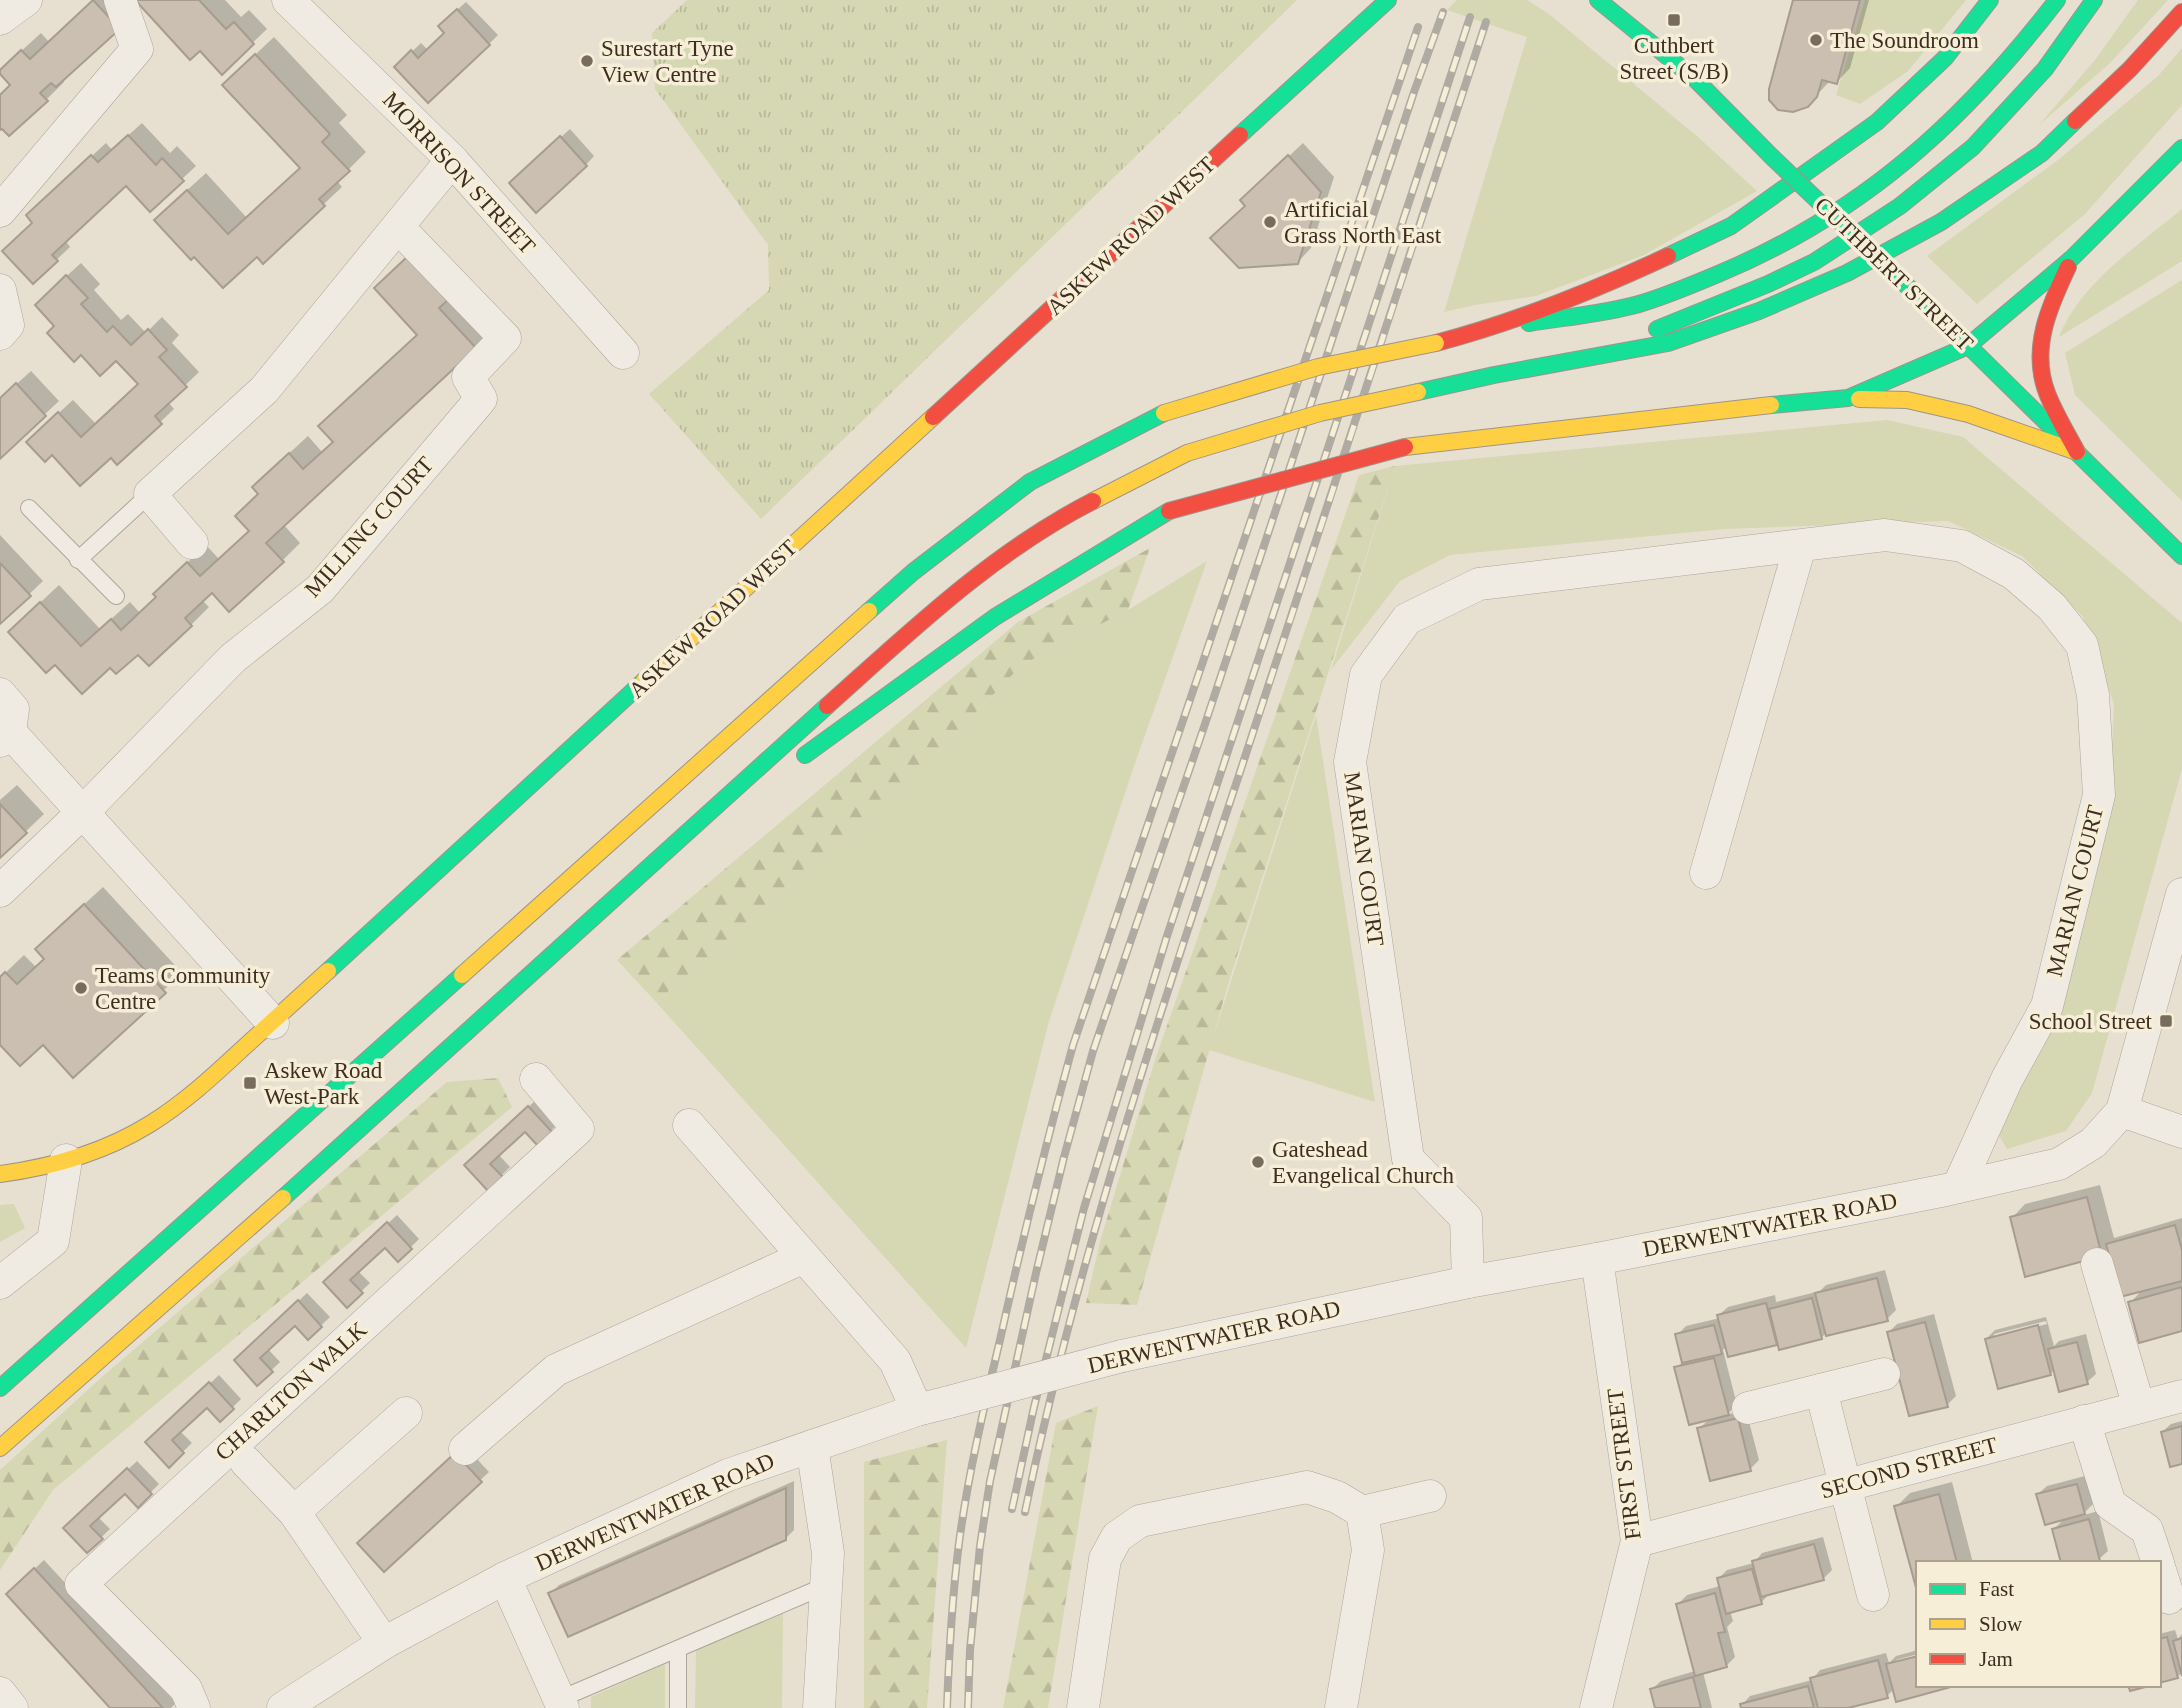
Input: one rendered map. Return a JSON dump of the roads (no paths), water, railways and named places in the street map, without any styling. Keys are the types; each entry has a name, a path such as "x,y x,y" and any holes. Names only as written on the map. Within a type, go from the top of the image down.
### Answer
{"main road":[{"name":"ASKEW ROAD WEST","path":"0,1174 66,1160 107,1145 149,1124 203,1085 273,1024 1388,0"},
{"name":"CUTHBERT STREET","path":"1598,0 1695,79 2182,556"},
{"path":"1482,331 1610,283 1731,226 1877,122 1945,58 1990,0"},
{"path":"0,1388 913,572 1030,482 1164,413 1318,367 1482,331 1636,305 1731,270 1793,240 1877,186 1950,125 2023,47 2057,0"},
{"path":"1494,375 1651,331 1768,284 1814,262 1900,205 1973,147 2045,69 2094,0"},
{"path":"0,1448 262,1217 947,598 1056,520 1187,453 1320,413 1494,375 1668,343 1759,311 1847,273 1941,222 2042,153 2130,69 2182,12"},
{"path":"1848,398 1968,346 2071,259 2182,148"},
{"path":"2071,259 2046,317 2039,354 2042,382 2077,452"},
{"path":"795,763 995,617 1169,511 1405,447 1695,412 1848,398 1907,400 1968,414 2077,452"},
{"path":"639,876 761,787"}],"street":[{"path":"0,211 137,49 120,0"},
{"name":"MORRISON STREET","path":"288,0 452,160 623,353"},
{"path":"192,543 150,494 264,390 452,160"},
{"name":"MILLING COURT","path":"83,812 233,658 320,589 481,400 468,377 505,338 398,227"},
{"path":"0,290 8,325 0,334"},
{"name":"MARIAN COURT","path":"1468,1282 1466,1219 1408,1159 1350,762 1366,675 1407,619 1479,584 1885,535 1962,546 2014,574 2052,607 2082,645 2093,695 2099,794 2047,1006 2007,1079 1958,1187"},
{"path":"1706,873 1800,546"},
{"path":"0,694 13,709 5,736 83,812 273,1024"},
{"path":"0,891 83,812"},
{"path":"2182,894 2122,1111 2182,1132"},
{"name":"CHARLTON WALK","path":"194,1708 186,1689 81,1584 578,1129 536,1079"},
{"name":"DERWENTWATER ROAD","path":"283,1708 384,1643 505,1578 729,1475 917,1410 1122,1356 1468,1282 1958,1187 2059,1164 2093,1143 2122,1111"},
{"path":"689,1125 895,1361 917,1410"},
{"path":"0,1283 53,1241 66,1160"},
{"path":"466,1450 556,1370 804,1257"},
{"name":"FIRST STREET","path":"1596,1708 1637,1541 1597,1259"},
{"path":"2097,1264 2138,1407"},
{"path":"1748,1408 1884,1374"},
{"path":"1821,1390 1873,1595"},
{"name":"SECOND STREET","path":"1637,1541 2182,1396"},
{"path":"294,1512 406,1413"},
{"path":"2084,1421 2110,1504 2147,1531 2158,1561"},
{"path":"812,1446 828,1553 819,1708"},
{"path":"246,1462 294,1512 384,1643"},
{"path":"1083,1708 1105,1559 1117,1537 1140,1521 1307,1487 1337,1497 1362,1512 1430,1496"},
{"path":"1341,1708 1368,1550 1362,1512"},
{"path":"2161,1571 2170,1598"},
{"path":"505,1578 561,1705"},
{"path":"0,1693 12,1708"}],"lane":[{"path":"78,560 150,494"},
{"path":"29,508 116,596"},
{"path":"561,1705 678,1648 827,1585"},
{"path":"678,1648 678,1708"}],"railway":[{"path":"968,1708 970,1650 980,1546 990,1481 1036,1273 1093,1051 1443,12"},
{"path":"1012,1509 1034,1407 1084,1208 1167,936 1470,17"},
{"path":"1025,1512 1069,1325 1149,1049 1486,22"},
{"path":"947,1708 957,1564 972,1467 1026,1229 1073,1045 1418,27"}],"place":[{"name":"Cuthbert Street (S/B)","path":"1674,20"},
{"name":"The Soundroom","path":"1816,40"},
{"name":"Surestart Tyne View Centre","path":"587,61"},
{"name":"Artificial Grass North East","path":"1270,222"},
{"name":"Teams Community Centre","path":"81,988"},
{"name":"School Street","path":"2166,1021"},
{"name":"Askew Road West-Park","path":"250,1083"},
{"name":"Gateshead Evangelical Church","path":"1258,1162"}]}
